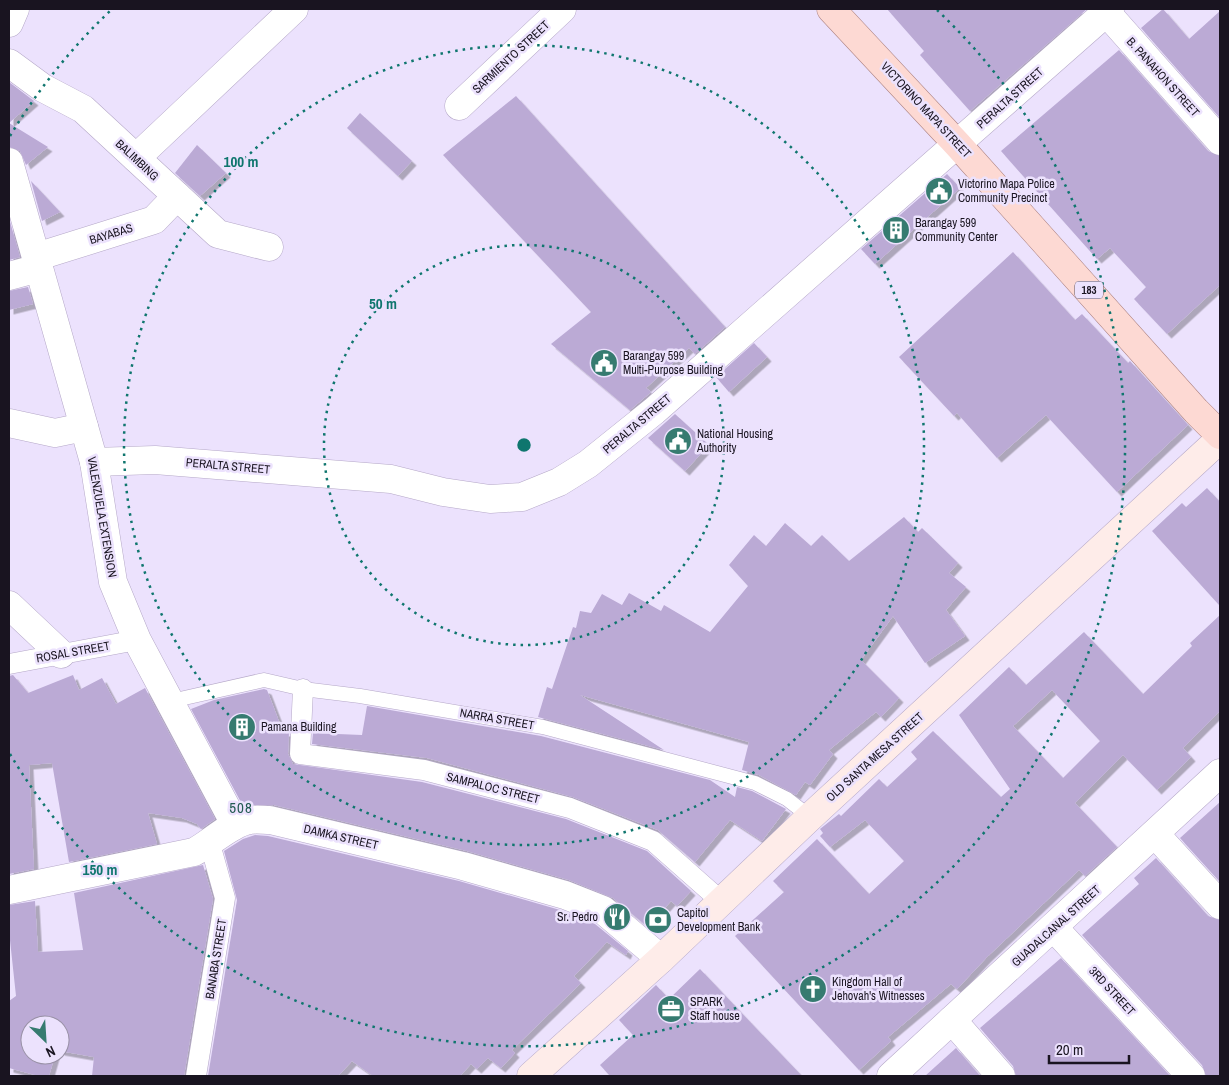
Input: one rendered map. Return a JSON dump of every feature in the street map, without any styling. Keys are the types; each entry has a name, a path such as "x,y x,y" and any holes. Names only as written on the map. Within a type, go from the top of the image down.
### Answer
{"main road":[{"name":"VICTORINO MAPA STREET","path":"831,9 958,145 1196,411 1220,435"},
{"name":"OLD SANTA MESA STREET","path":"531,1076 661,959 810,817 1220,440"}],"street":[{"path":"9,23 14,9"},
{"path":"136,158 294,9"},
{"name":"SARMIENTO STREET","path":"459,106 562,9"},
{"name":"PERALTA STREET","path":"94,462 155,460 391,479 443,492 490,499 522,497 559,482 588,464 625,435 958,145 1108,10"},
{"name":"B. PANAHON STREET","path":"1108,10 1220,141"},
{"name":"BALIMBING","path":"9,63 43,88 84,109 218,234 269,247"},
{"name":"VALENZUELA EXTENSION","path":"9,162 94,462 113,582 137,640 235,824"},
{"name":"BAYABAS","path":"9,276 37,263 154,220 177,196"},
{"path":"9,423 55,433 84,427"},
{"path":"9,605 61,654"},
{"name":"ROSAL STREET","path":"9,664 137,640"},
{"name":"SAMPALOC STREET","path":"302,689 300,754 424,770 570,808 653,841 722,902"},
{"name":"GUADALCANAL STREET","path":"891,1076 1156,835 1220,773"},
{"name":"DAMKA STREET","path":"9,890 194,852 210,844 235,824 249,820 270,820 463,866 565,895 603,910 661,959"},
{"path":"1156,835 1220,905"},
{"name":"BANABA STREET","path":"196,1076 225,898 210,844"},
{"name":"3RD STREET","path":"1054,928 1191,1076"},
{"path":"952,1020 1001,1076"}],"lane":[{"name":"NARRA STREET","path":"171,701 264,680 302,689 360,696 543,727 756,784 787,799 810,817"}],"building":[{"path":"887,9 1087,9 970,111 920,55 924,51"},
{"path":"1163,9 1189,39 1220,11 1220,118 1141,28"},
{"path":"1119,50 1208,151 1220,156 1220,285 1167,334 1134,299 1146,287 1110,248 1097,259 1001,151"},
{"path":"9,82 34,101 9,123"},
{"path":"516,96 725,327 695,354 689,348 646,388 651,392 630,410 551,344 591,312 443,155"},
{"path":"360,113 412,161 398,176 347,128"},
{"path":"9,123 48,147 26,165 20,151 9,147"},
{"path":"197,145 226,173 200,196 175,173"},
{"name":"Barangay 599 Community Center","path":"947,174 960,188 875,264 861,249"},
{"path":"31,181 60,212 42,221"},
{"path":"9,218 20,257 9,260"},
{"path":"1013,252 1075,320 1082,314 1128,363 1130,361 1188,425 1117,492 1046,415 997,458 957,413 954,416 899,357"},
{"path":"28,287 33,304 9,310 9,291"},
{"path":"754,343 767,357 729,392 716,377"},
{"name":"National Housing Authority","path":"675,414 709,445 685,471 648,438"},
{"path":"1207,488 1220,502 1220,606 1152,531 1182,503 1186,507"},
{"path":"904,517 918,532 922,528 958,563 949,573 966,587 946,610 965,636 925,663 893,616 861,660 899,698 881,717 876,712 829,750 833,754 810,785 805,782 796,795 759,775 742,770 749,742 580,695 664,750 538,717 547,687 552,689 573,627 576,628 580,611 591,613 602,594 622,605 629,593 661,611 664,605 710,632 748,586 729,565 754,535 766,546 785,523 811,546 822,535 849,561"},
{"path":"1220,615 1220,711 1183,748 1191,757 1157,790 1123,755 1075,803 1117,847 1085,876 1079,870 987,957 957,989 951,984 888,1037 891,1041 859,1070 735,936 784,892 773,881 817,839 869,894 904,861 865,820 830,847 820,836 823,833 820,829 839,814 841,816 879,779 887,787 917,759 911,752 933,731 1001,797 1010,789 959,715 1009,667 1026,685 1084,632 1143,694 1192,646 1190,643","holes":["1052,690 1100,741 1063,778 1013,726"]},
{"path":"13,675 28,693 73,675 79,690 102,678 116,704 145,688 215,819 201,829 197,824 182,818 148,813 157,844 69,862 52,763 29,765 34,869 9,874 9,676"},
{"path":"264,689 267,690 283,732 289,732 288,754 293,764 422,782 566,819 647,851 691,891 677,906 671,901 648,927 613,898 569,880 467,851 274,805 243,806 191,709 214,700"},
{"path":"367,706 541,736 710,780 735,797 737,787 752,791 786,809 762,841 730,820 695,862 658,830 573,797 427,758 312,744 313,733 362,735"},
{"path":"1220,802 1220,882 1180,838"},
{"path":"255,835 268,836 459,881 560,910 595,924 628,951 626,955 607,942 574,976 581,983 512,1050 515,1053 501,1068 488,1058 477,1069 471,1064 460,1076 373,1076 352,1061 338,1076 208,1076 237,900 224,851 243,839"},
{"path":"1156,858 1208,916 1220,920 1220,1076 1206,1076 1202,1065 1082,935 1139,884 1134,878"},
{"path":"203,865 213,899 184,1076 92,1076 94,1057 70,1053 70,1015 20,1015 20,1065 52,1065 49,1076 39,1076 9,1068 9,1001 16,996 9,931 9,905 35,901 38,952 83,950 74,893"},
{"path":"1061,958 1170,1076 1016,1076 1013,1066 980,1028"},
{"path":"700,969 802,1076 610,1076 600,1065 633,1035 619,1020 656,985 669,999"},
{"path":"956,1048 980,1076 925,1076"}],"place":[{"name":"Victorino Mapa Police Community Precinct","path":"939,191"},
{"name":"Barangay 599 Community Center","path":"896,230"},
{"name":"Barangay 599 Multi-Purpose Building","path":"604,363"},
{"name":"National Housing Authority","path":"678,441"},
{"name":"Pamana Building","path":"242,727"},
{"name":"Sr. Pedro","path":"617,917"},
{"name":"Capitol Development Bank","path":"658,920"},
{"name":"Kingdom Hall of Jehovah's Witnesses","path":"813,989"},
{"name":"SPARK Staff house","path":"671,1009"}],"district":[{"name":"508","path":"241,808"}]}
